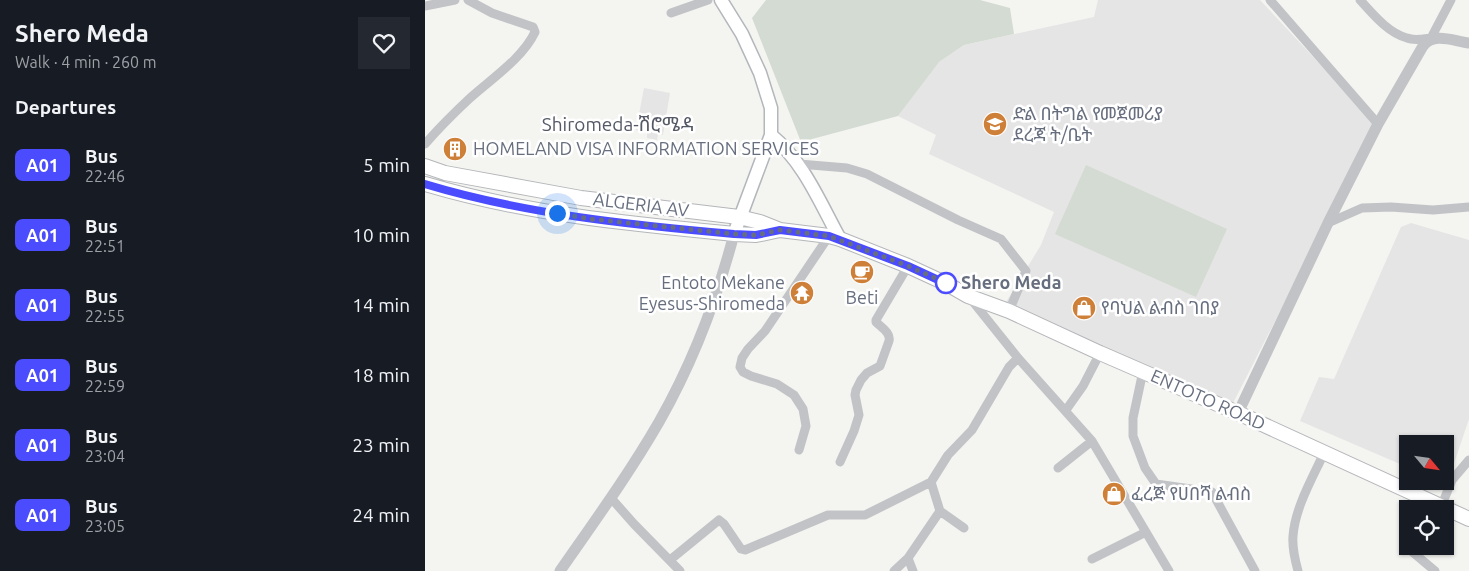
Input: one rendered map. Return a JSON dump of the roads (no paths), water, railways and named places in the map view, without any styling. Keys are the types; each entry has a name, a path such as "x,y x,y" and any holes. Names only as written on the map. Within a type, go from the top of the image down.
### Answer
{"main road":[{"path":"721,0 742,34 760,73 771,108 771,135 734,234"},
{"path":"771,135 789,151 799,164 834,238"},
{"name":"ALGERIA AV","path":"425,166 445,173 581,198 739,217 760,222 780,230"},
{"name":"ALGERIA AV","path":"425,184 506,203 591,219 734,234 756,235 780,230"},
{"name":"ENTOTO ROAD","path":"780,230 834,238 908,266 968,296 1009,311 1100,353 1237,412 1422,500"},
{"name":"ENTOTO ROAD","path":"1454,513 1469,519"}],"street":[{"path":"425,6 455,0"},
{"path":"425,144 469,99 521,52 532,39 535,32 533,27 492,14 468,0"},
{"path":"671,13 708,0"},
{"path":"1270,0 1378,124"},
{"path":"1361,0 1375,17 1399,35 1411,39 1437,38 1469,44"},
{"path":"1237,412 1328,222 1378,124 1423,46 1431,38 1451,0"},
{"path":"799,164 847,168 867,174 958,220 1001,239 1026,271 1009,311"},
{"path":"1328,222 1362,208 1391,207 1433,210 1469,207"},
{"path":"559,571 611,498 659,422 696,346 712,306 734,234"},
{"path":"799,450 806,426 803,409 794,395 777,384 743,372 740,367 742,358 748,349 765,331 834,238"},
{"path":"840,462 858,422 856,390 867,373 880,366 889,341 888,333 876,320 908,266"},
{"path":"968,296 1018,358 1092,441 1169,571"},
{"path":"1066,410 1083,386 1100,353"},
{"path":"670,560 719,520 741,548 745,550 828,515 865,515 931,482 948,455 971,430 1009,367 1018,358"},
{"path":"1143,371 1133,418 1133,436 1145,468 1156,484 1212,492 1252,570"},
{"path":"1058,468 1092,441"},
{"path":"1297,571 1293,545 1295,522 1324,453"},
{"path":"1436,500 1469,460"},
{"path":"931,482 940,511 964,528"},
{"path":"611,498 680,571"},
{"path":"894,571 909,558 940,511"},
{"path":"1092,560 1146,532"},
{"path":"1416,555 1435,571"},
{"path":"909,558 913,571"}],"place":[{"name":"ድል በትግል የመጀመሪያ ደረጃ ት/ቤት","path":"995,124"},
{"name":"HOMELAND VISA INFORMATION SERVICES","path":"455,149"},
{"name":"Beti","path":"862,272"},
{"name":"Shero Meda","path":"946,283"},
{"name":"Entoto Mekane Eyesus-Shiromeda","path":"802,293"},
{"name":"የባህል ልብስ ገበያ","path":"1084,308"},
{"name":"ፈረጅ የሀበሻ ልብስ","path":"1114,494"}],"district":[{"name":"Shiromeda-ሽሮሜዳ","path":"618,124"}]}
